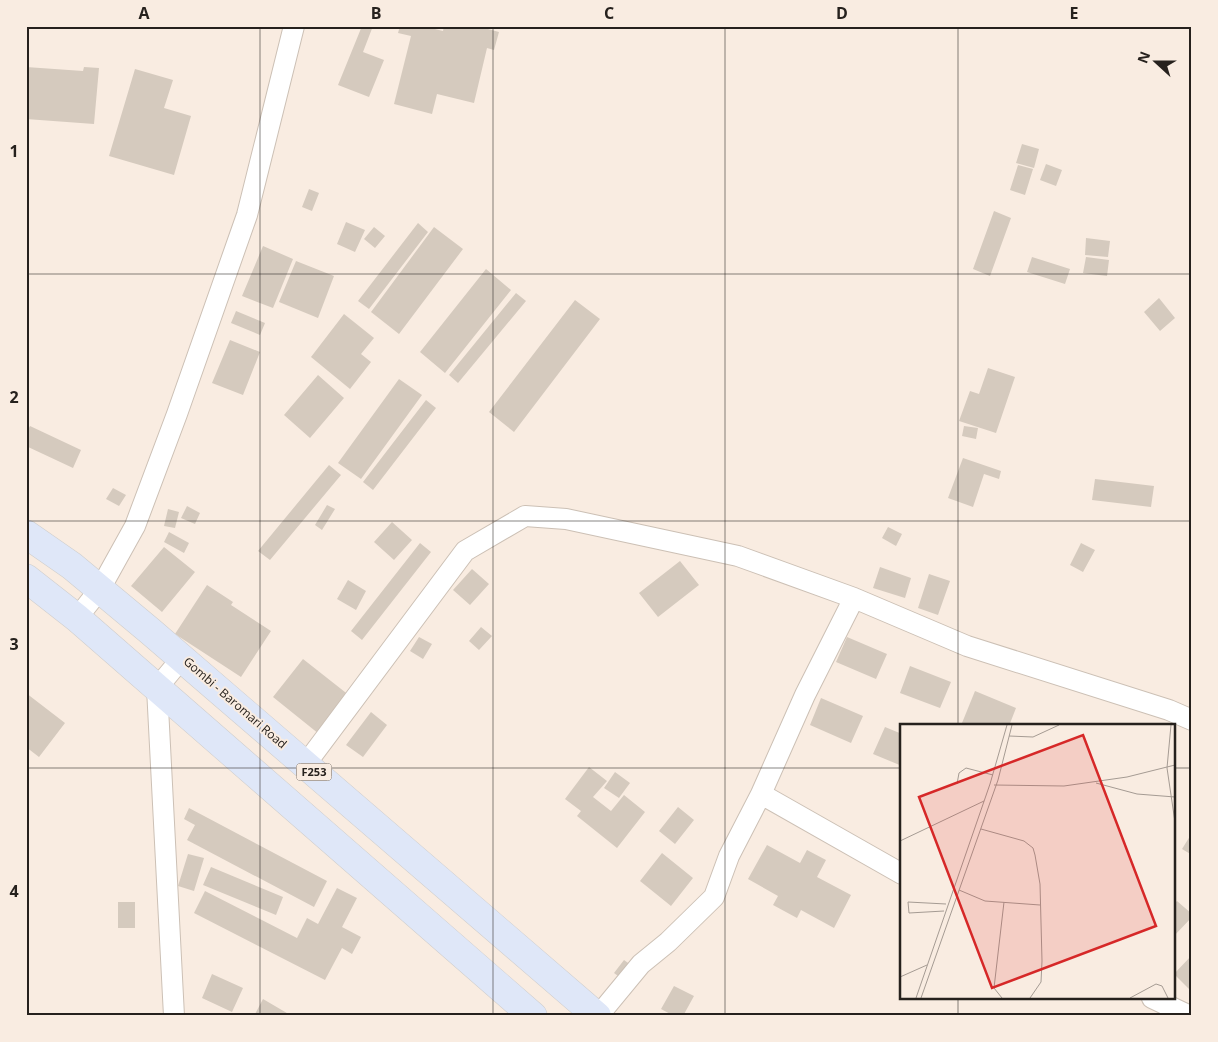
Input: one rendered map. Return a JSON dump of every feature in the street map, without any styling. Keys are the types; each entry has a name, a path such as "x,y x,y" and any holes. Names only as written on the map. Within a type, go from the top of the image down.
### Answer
{"main road":[{"name":"Gombi - Baromari Road","path":"26,534 72,566 182,658 598,1016"},
{"path":"26,578 77,618 533,1016"}],"street":[{"path":"77,618 100,589 135,526 177,414 247,215 295,29"},
{"path":"305,765 466,551 524,516 566,519 738,556 854,598 967,646 1169,710 1192,720"},
{"path":"598,1016 641,964 668,942 714,897 729,856 761,794 805,695 854,598"},
{"path":"174,1016 156,688 182,658"},
{"path":"761,794 900,873"},
{"path":"1156,1000 1190,1016"}],"building":[{"path":"362,26 373,26 363,52 384,60 369,97 338,85"},
{"path":"400,26 423,26 443,31 444,26 477,26 499,32 494,50 487,48 474,103 437,94 432,114 394,104 411,36 398,33"},
{"path":"26,67 83,71 84,67 99,68 94,124 26,119"},
{"path":"135,69 173,80 164,108 191,116 174,175 109,156"},
{"path":"1022,144 1039,149 1034,168 1016,163"},
{"path":"1046,164 1062,170 1056,186 1040,180"},
{"path":"1018,165 1033,169 1025,195 1010,190"},
{"path":"309,189 319,193 312,211 302,207"},
{"path":"994,211 1011,218 990,276 973,269"},
{"path":"346,222 365,230 355,252 337,244"},
{"path":"418,223 428,232 369,309 358,301"},
{"path":"374,227 385,236 375,248 364,239"},
{"path":"434,227 463,249 399,334 371,312"},
{"path":"1086,238 1110,241 1108,257 1085,255"},
{"path":"263,246 293,259 273,308 242,296"},
{"path":"1032,257 1070,269 1065,284 1027,272"},
{"path":"1086,257 1109,260 1107,276 1083,273"},
{"path":"296,261 334,276 318,318 279,302"},
{"path":"486,269 511,290 445,373 420,352"},
{"path":"516,293 526,301 458,383 449,375"},
{"path":"1159,298 1175,318 1160,331 1144,312"},
{"path":"575,300 600,319 514,432 489,412"},
{"path":"236,311 265,323 260,335 231,323"},
{"path":"344,314 374,338 361,354 371,362 350,389 311,357"},
{"path":"230,340 260,352 243,395 212,383"},
{"path":"988,368 1015,377 996,433 959,421 970,391 979,394"},
{"path":"318,375 344,398 310,438 284,415"},
{"path":"399,379 422,395 361,479 338,463"},
{"path":"426,400 436,408 373,490 363,482"},
{"path":"30,426 81,450 73,468 26,446 26,433"},
{"path":"964,426 978,428 976,439 962,436"},
{"path":"963,458 1001,471 999,479 984,474 973,507 948,498"},
{"path":"329,465 341,475 270,560 258,551"},
{"path":"1095,479 1154,486 1151,507 1092,500"},
{"path":"113,488 126,495 119,506 106,499"},
{"path":"327,505 335,509 322,530 315,525"},
{"path":"187,506 200,513 195,524 181,518"},
{"path":"168,509 179,512 175,528 164,526"},
{"path":"392,522 412,540 394,560 374,542"},
{"path":"888,527 902,534 896,546 882,538"},
{"path":"169,532 189,543 184,553 164,542"},
{"path":"420,543 431,552 362,640 351,631"},
{"path":"1081,543 1095,550 1083,572 1070,565"},
{"path":"164,547 195,572 162,612 131,586"},
{"path":"680,561 699,585 658,617 639,593"},
{"path":"880,567 911,578 905,598 873,588"},
{"path":"472,569 489,584 470,605 453,590"},
{"path":"929,574 950,581 938,615 918,608"},
{"path":"348,580 366,591 356,610 337,599"},
{"path":"207,585 233,602 231,605 271,631 241,677 175,634"},
{"path":"481,627 492,636 479,650 469,641"},
{"path":"419,637 432,644 423,659 410,651"},
{"path":"847,637 887,654 876,679 836,662"},
{"path":"303,659 350,696 319,734 273,697"},
{"path":"910,666 951,682 940,708 900,693"},
{"path":"975,691 1016,708 1010,724 962,723"},
{"path":"26,693 65,723 39,757 26,747"},
{"path":"821,698 863,716 851,743 810,725"},
{"path":"371,712 387,725 363,757 346,745"},
{"path":"885,727 900,733 900,765 873,754"},
{"path":"589,767 607,781 593,797 611,811 624,795 645,812 617,848 577,816 581,811 565,799"},
{"path":"615,772 630,783 619,798 604,788"},
{"path":"678,807 694,820 675,844 659,831"},
{"path":"189,808 327,881 314,907 187,840 195,825 184,819"},
{"path":"1192,833 1192,855 1182,849"},
{"path":"767,845 800,863 807,850 826,860 817,877 851,895 834,928 801,910 797,918 773,905 778,896 748,879"},
{"path":"662,853 693,878 671,906 640,881"},
{"path":"188,854 204,858 194,891 178,886"},
{"path":"211,867 283,897 276,915 203,885"},
{"path":"337,888 357,898 342,927 361,937 352,954 342,948 325,980 194,913 205,891 297,938 307,918 318,924"},
{"path":"118,902 135,902 135,928 118,928"},
{"path":"1176,902 1192,914 1192,917 1176,934"},
{"path":"1192,955 1192,989 1190,990 1176,976 1176,972"},
{"path":"624,960 635,968 625,981 614,973"},
{"path":"212,974 243,988 232,1012 202,998"},
{"path":"674,986 694,996 683,1016 674,1016 661,1009"},
{"path":"263,999 292,1016 254,1016"}]}
